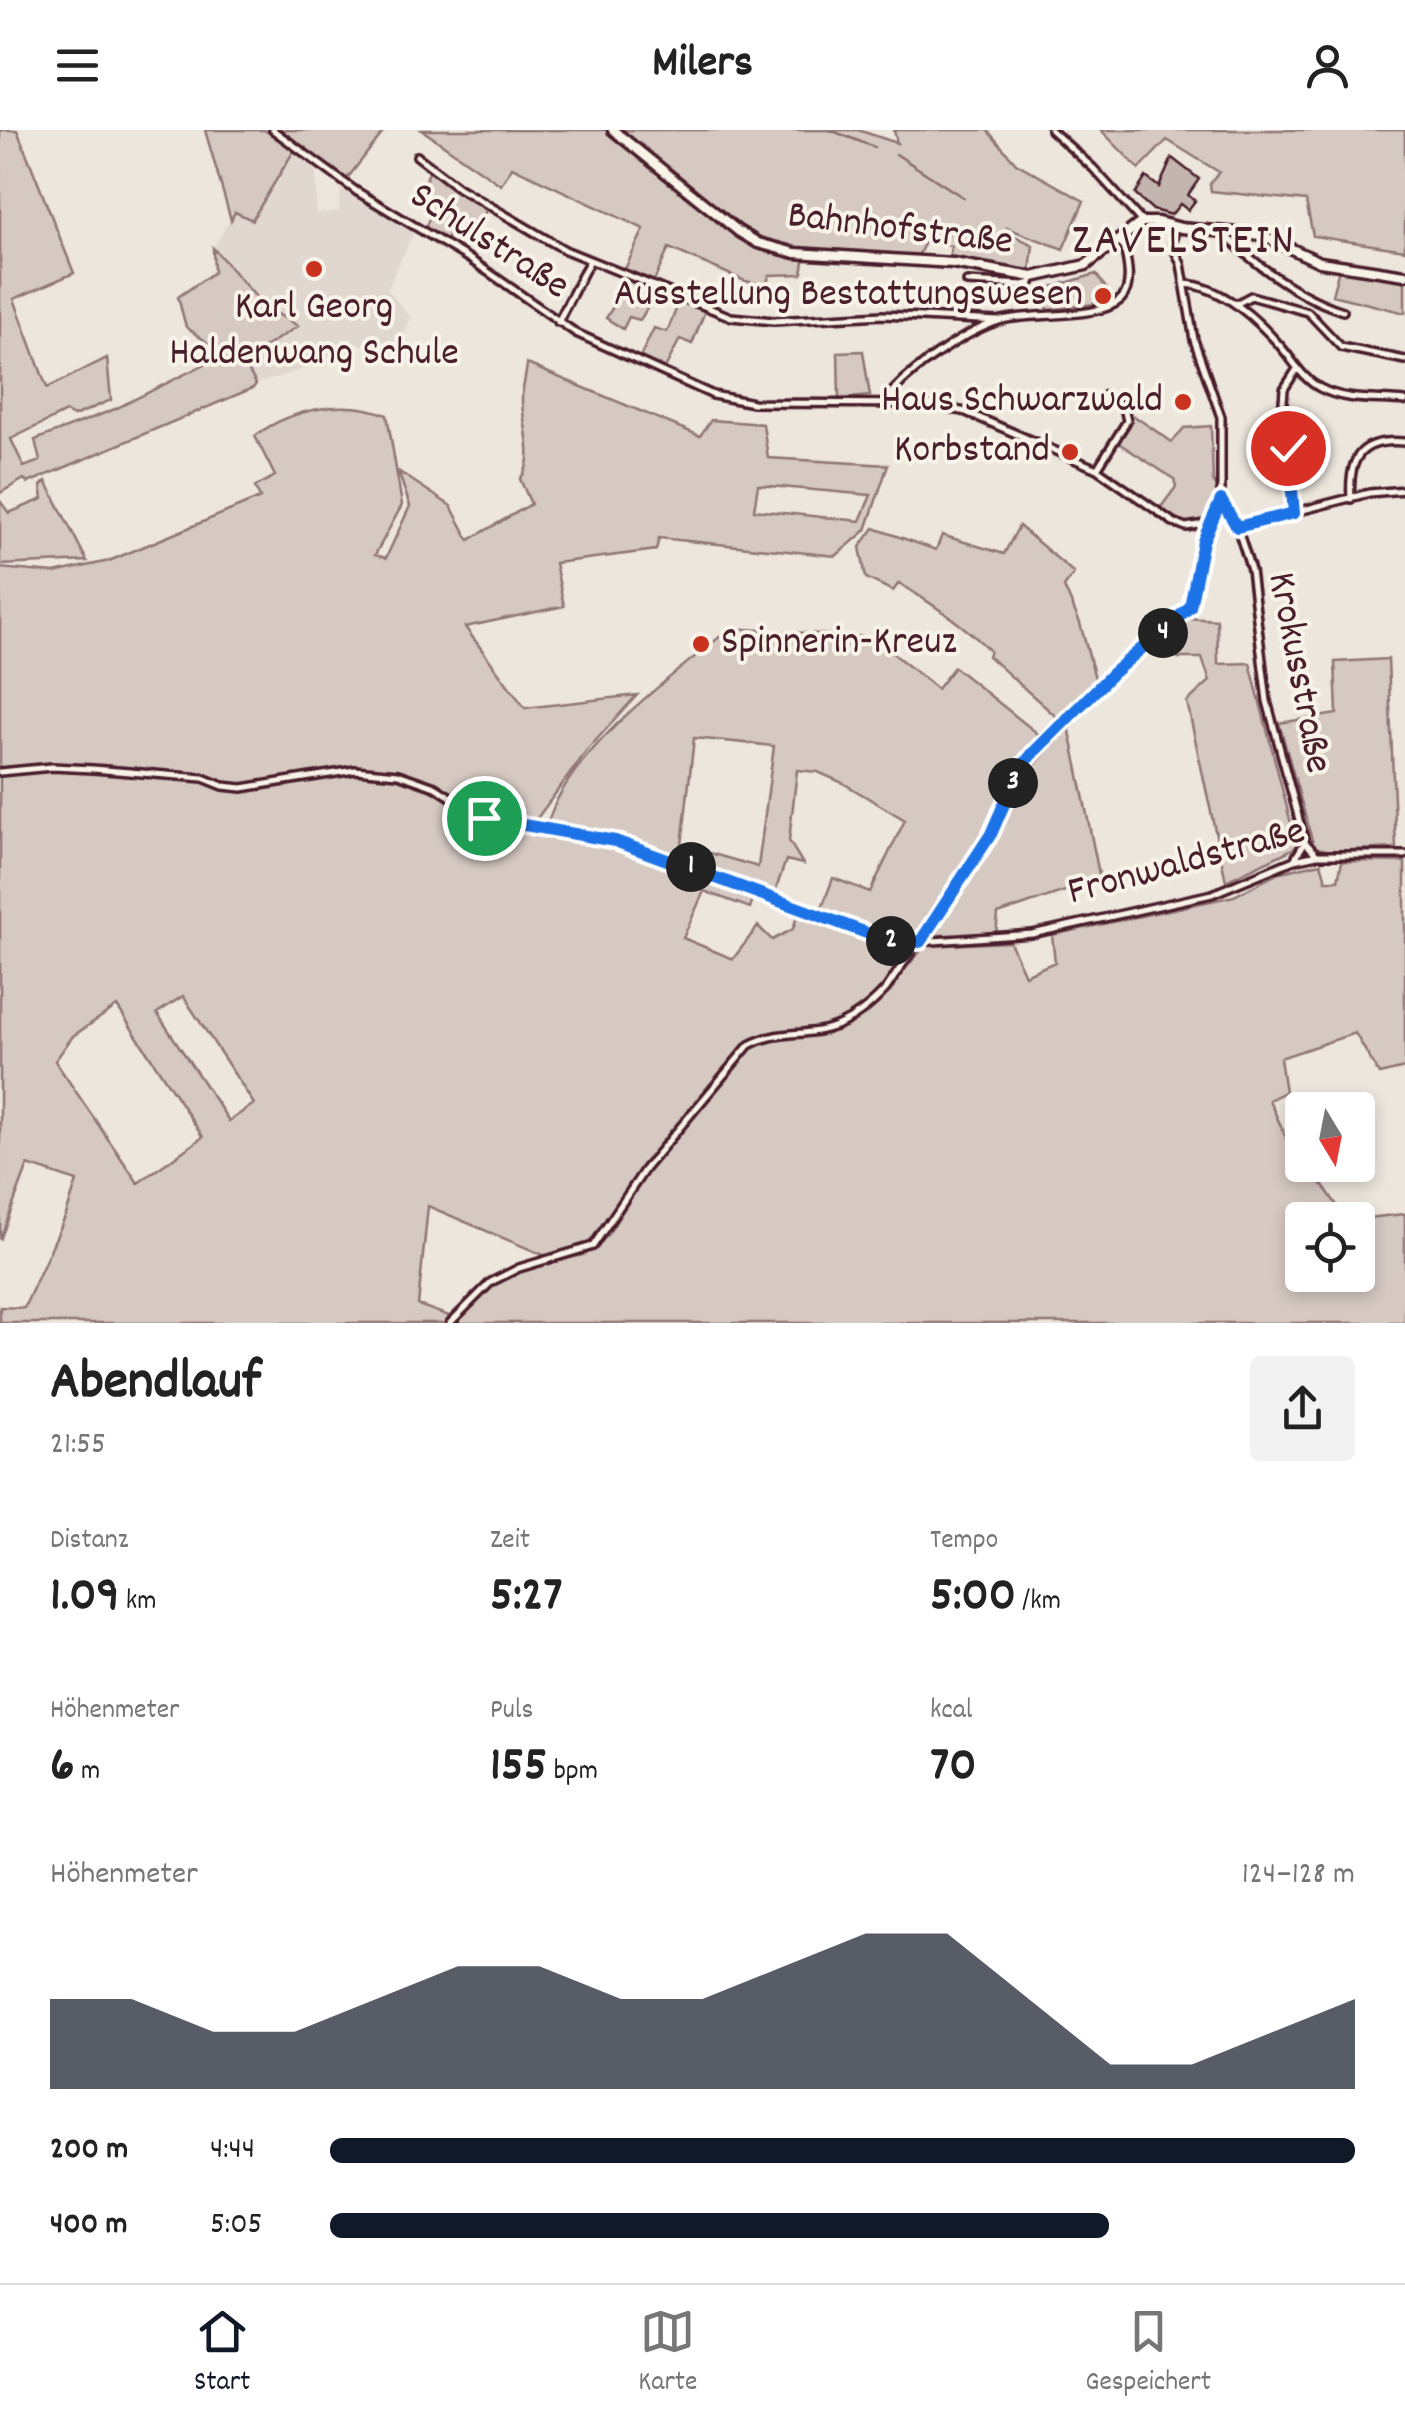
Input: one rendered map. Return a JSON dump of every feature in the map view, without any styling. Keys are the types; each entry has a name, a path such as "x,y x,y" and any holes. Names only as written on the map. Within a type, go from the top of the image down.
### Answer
{"street":[{"name":"Schulstraße","path":"273,130 356,191 468,258 576,334 712,396 753,403 928,404 966,412 1096,469 1173,522 1186,527 1210,523"},
{"name":"Bahnhofstraße","path":"613,130 738,231 776,250 953,263 1033,276 1084,266 1142,222"},
{"path":"1050,130 1094,168 1142,222 1261,235 1320,262 1405,275"},
{"path":"417,156 459,188 590,261 731,317 774,321 883,315 998,321 1076,312 1116,303 1125,294 1128,280 1124,246 1118,241"},
{"path":"450,1323 490,1282 519,1268 593,1246 645,1169 748,1045 768,1035 814,1032 860,1013 886,989 991,834 1019,770 1113,673 1190,607 1203,541 1221,500 1221,417 1198,352 1173,246 1174,227"},
{"path":"1228,232 1228,238 1248,256 1314,302 1344,311"},
{"path":"558,322 590,261"},
{"path":"967,282 1024,285 1031,283 1033,276"},
{"path":"1185,284 1236,304 1314,384 1334,394 1405,401"},
{"path":"1236,304 1251,296 1308,312 1341,347 1405,360"},
{"path":"1308,312 1314,302"},
{"path":"893,403 893,391 917,368 998,321"},
{"path":"1294,513 1283,402 1284,389 1297,368"},
{"path":"1096,469 1127,421 1124,407 1105,395"},
{"path":"1351,498 1352,468 1362,450 1380,442 1405,442"},
{"path":"1237,527 1351,498 1405,490"},
{"name":"Krokusstraße","path":"1221,500 1237,527 1251,570 1267,701 1305,842 1318,856"},
{"name":"Fronwaldstraße","path":"0,772 93,770 203,778 222,786 242,788 355,770 398,774 435,787 484,818 615,841 886,940 920,942 1032,934 1212,894 1294,860 1318,856 1405,856"},
{"path":"1294,860 1305,842"}],"shaded area":[{"path":"0,130 17,130 74,273 14,299 47,388 107,358 111,400 74,416 66,412 11,439 24,467 40,461 35,440 115,409 217,358 219,351 186,327 178,297 214,272 213,248 264,306 298,326 243,361 256,384 253,388 28,483 24,479 0,493"},
{"path":"205,130 264,130 295,149 252,220 235,212 231,220"},
{"path":"278,130 385,130 346,180"},
{"path":"422,130 858,130 897,143 894,130 987,130 1016,163 1084,201 1063,249 1007,228 1007,232 1033,245 1030,272 949,259 951,246 925,242 918,256 806,249 802,274 769,275 767,285 745,281 669,248 654,281 625,269 644,229 512,167 501,185"},
{"path":"1101,130 1405,130 1405,250 1313,236 1306,201 1211,191 1210,184 1219,172 1167,140 1139,169"},
{"name":"Karl Georg Haldenwang Schule","path":"295,149 316,164 316,213 339,211 341,184 414,232 387,289 410,317 399,355 356,343 352,354 256,384 243,361 297,325 264,306 213,248 235,212 253,220"},
{"path":"430,171 486,210 477,230 455,221 446,240 425,228 435,205 416,197"},
{"path":"1341,262 1405,271 1405,313 1332,295"},
{"path":"1096,274 1110,294 1102,303 1049,310 1035,292"},
{"path":"629,281 657,292 640,320 629,317 623,329 606,318"},
{"path":"679,302 705,311 692,344 680,339 664,370 639,359 654,328 667,332"},
{"path":"863,351 870,396 839,399 838,352"},
{"path":"527,364 700,436 711,420 763,424 768,458 888,465 866,530 836,556 659,538 656,550 555,563 564,606 465,627 525,708 637,695 589,748 535,821 510,820 516,830 634,853 747,894 753,899 750,908 704,891 683,938 733,959 758,926 772,940 793,929 799,910 908,953 866,1007 832,1024 841,1027 870,1010 925,946 1010,942 1025,975 1055,962 1052,935 1234,896 1281,872 1321,863 1326,880 1338,880 1342,861 1405,862 1405,1068 1379,1074 1355,1033 1280,1058 1285,1092 1269,1100 1285,1135 1285,1182 1319,1182 1335,1202 1285,1202 1285,1292 1375,1292 1375,1217 1405,1214 1405,1323 454,1323 470,1302 494,1285 522,1270 586,1254 607,1236 648,1171 716,1088 712,1086 644,1165 602,1230 584,1247 548,1257 428,1206 418,1305 452,1317 447,1323 0,1323 0,1307 24,1308 77,1181 28,1165 0,1240 0,568 54,573 109,561 260,498 255,487 275,476 255,436 301,413 336,407 387,415 402,505 375,555 386,558 410,506 398,471 451,506 469,540 531,504 520,479 528,461 522,397","holes":["758,485 870,495 860,521 754,510","183,996 254,1104 229,1121 157,1013","117,1006 203,1137 138,1183 55,1061 73,1036"]},
{"path":"1134,416 1172,442 1184,428 1211,426 1213,481 1218,490 1208,520 1182,523 1158,511 1176,487 1174,479 1117,442"},
{"path":"46,481 87,561 0,565 0,501 9,513 43,499 41,486"},
{"path":"1019,526 1074,573 1064,587 1080,623 1096,682 1060,720 988,656 990,651 980,641 946,614 899,583 893,591 866,578 860,547 874,528 936,550 942,535 1004,554"},
{"path":"1186,618 1217,620 1218,664 1250,663 1297,847 1226,881 1187,702 1210,681 1202,658 1178,658 1174,632"},
{"path":"731,628 864,637 889,650 937,689 954,667 1042,737 1021,757 990,827 919,936 881,935 820,913 833,878 870,892 905,820 818,772 797,770 789,841 803,864 786,860 774,895 615,837 548,823 576,769 599,742","holes":["694,738 774,746 758,867 682,845"]},
{"path":"1388,659 1396,848 1330,851 1314,847 1279,723 1337,714 1335,662"},
{"path":"1069,726 1100,879 998,914 996,935 937,935 934,933 965,879 986,855 1015,802 1020,782"}],"building":[{"path":"1172,158 1199,179 1188,195 1195,201 1188,210 1180,204 1171,215 1153,210 1135,194 1146,177 1159,187"}],"waterway":[{"path":"830,130 874,147"},
{"path":"896,154 964,198"}],"place":[{"name":"Karl Georg Haldenwang Schule","path":"314,269"},
{"name":"Ausstellung Bestattungswesen","path":"1103,296"},
{"name":"Haus Schwarzwald","path":"1183,402"},
{"name":"Korbstand","path":"1070,452"},
{"name":"Spinnerin-Kreuz","path":"701,644"}],"district":[{"name":"ZAVELSTEIN","path":"1184,243"}],"route":[{"path":"484,818 615,841 886,940 920,942 991,834 1019,770 1113,673 1178,622 1190,607 1203,541 1221,500 1237,527 1294,513 1288,448"}]}
